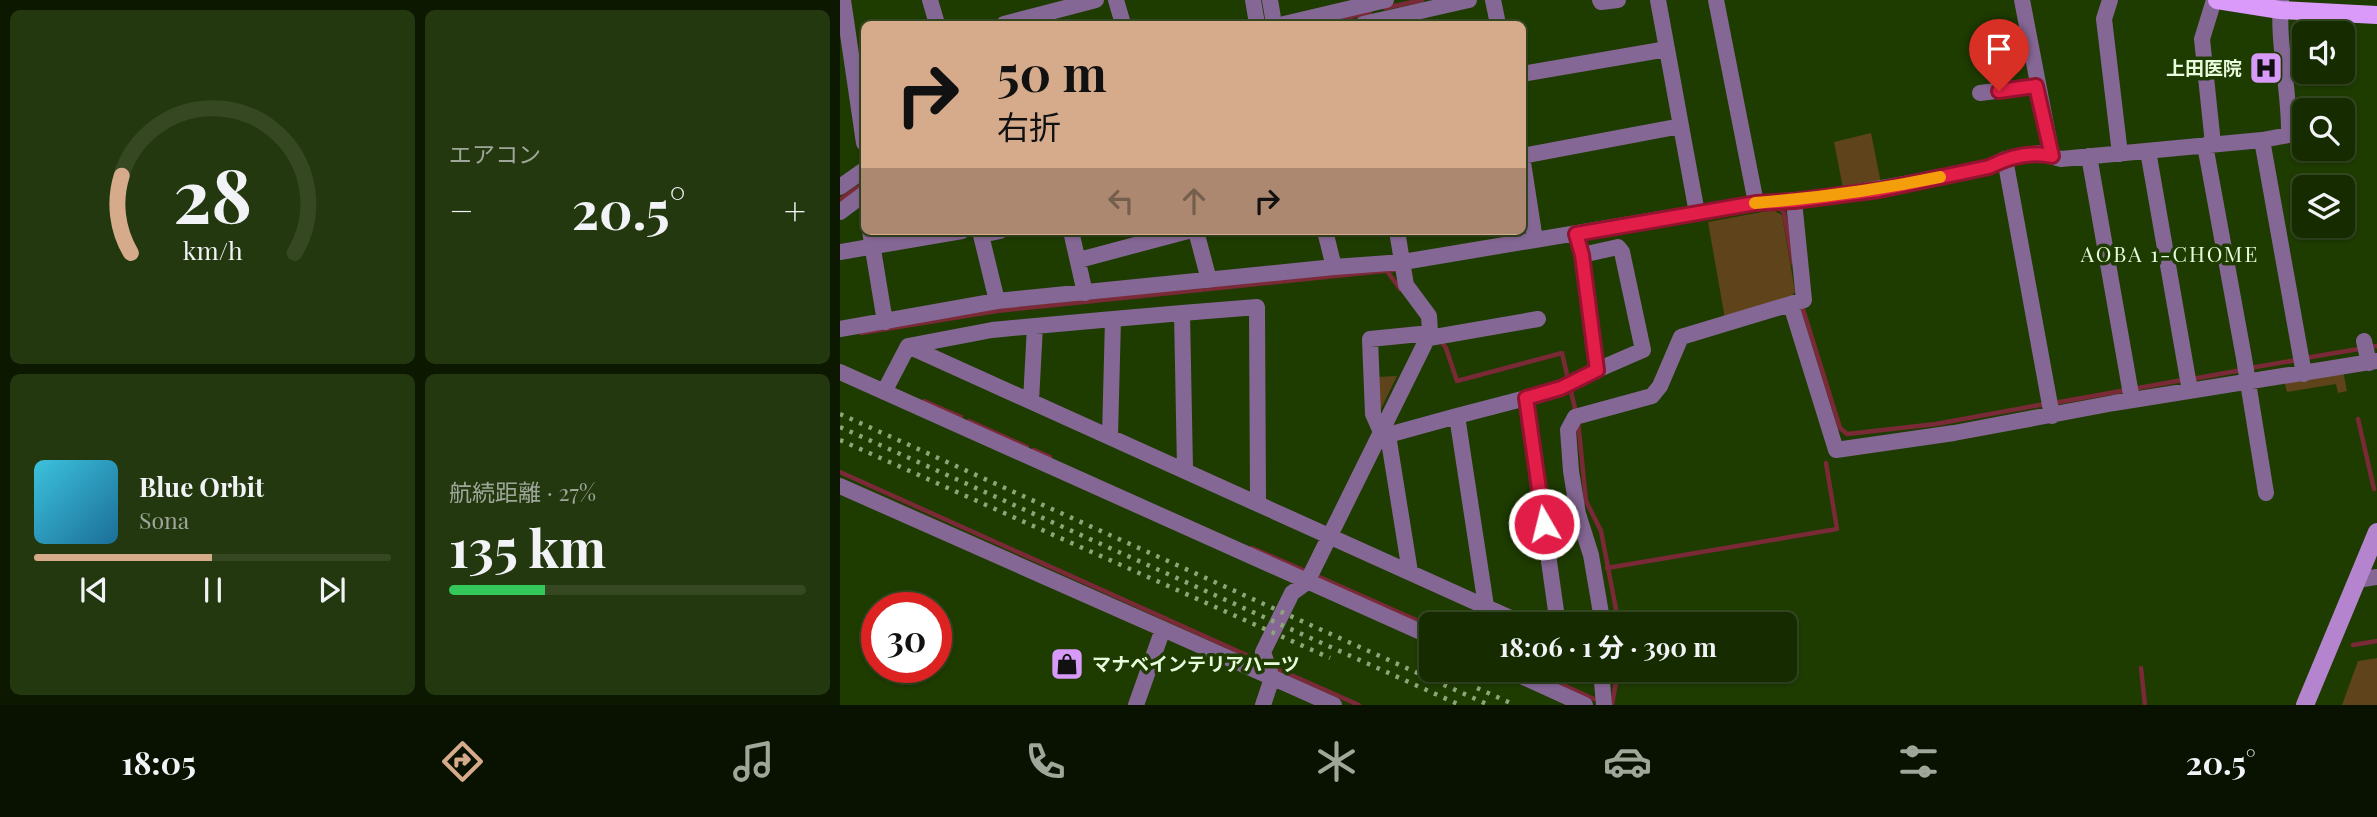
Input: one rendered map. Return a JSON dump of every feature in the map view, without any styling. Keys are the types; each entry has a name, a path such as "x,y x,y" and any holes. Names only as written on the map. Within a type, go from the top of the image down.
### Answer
{"main road":[{"path":"2216,0 2377,15"}],"street":[{"path":"843,0 861,124"},
{"path":"930,0 936,21"},
{"path":"1016,21 1096,0"},
{"path":"1116,0 1122,21"},
{"path":"1253,0 1256,21"},
{"path":"1270,0 1274,21"},
{"path":"1297,21 1386,0"},
{"path":"1376,21 1469,0"},
{"path":"1493,0 1497,21"},
{"path":"1600,0 1618,0"},
{"path":"1658,0 1697,214"},
{"path":"1716,0 1756,203"},
{"path":"2022,0 2036,86 2052,156"},
{"path":"2109,0 2104,19 2120,153"},
{"path":"2216,0 2202,39 2209,145 2266,493"},
{"path":"840,329 997,301 1334,267 1404,268 1535,240 1756,203 1794,201 1890,187 1989,167 2005,159 2038,153 2061,159 2262,140 2289,135 2279,23 2281,5"},
{"path":"1526,73 1667,49"},
{"path":"1980,93 2036,86"},
{"path":"1526,155 1681,126"},
{"path":"2262,140 2304,371"},
{"path":"2148,151 2189,390"},
{"path":"2089,156 2132,400"},
{"path":"2005,159 2052,416"},
{"path":"840,187 861,172"},
{"path":"1526,182 1535,240"},
{"path":"840,212 861,198"},
{"path":"1794,201 1796,304 1836,450 2052,416 2106,399 2132,400 2304,371 2369,355"},
{"path":"1576,234 1582,255 1597,370"},
{"path":"840,252 871,239 916,235"},
{"path":"981,235 997,301"},
{"path":"1072,235 1085,293"},
{"path":"1079,260 1173,235"},
{"path":"1197,235 1209,280"},
{"path":"1326,235 1334,267"},
{"path":"1398,235 1406,285 1432,332"},
{"path":"871,239 885,322"},
{"path":"1384,433 1526,398 1569,384 1643,350 1622,252 1618,247 1582,255"},
{"path":"1601,612 1591,555 1578,514 1568,429 1579,416 1652,396 1660,386 1681,337 1796,304"},
{"path":"908,346 992,330 1257,307 1258,502"},
{"path":"1182,313 1185,469"},
{"path":"1110,436 1113,319"},
{"path":"1410,572 1384,433 1373,414 1370,340 1538,319"},
{"path":"1031,401 1035,326"},
{"path":"1263,705 1269,669 1263,652 1292,593 1307,582 1384,433 1432,332"},
{"path":"884,392 908,346"},
{"path":"908,346 1499,612"},
{"path":"840,372 1419,631"},
{"path":"1526,398 1556,612"},
{"path":"1457,416 1486,606"},
{"path":"840,486 1163,629 1269,669 1334,705"},
{"path":"2305,705 2377,532"},
{"path":"2357,580 2377,577"},
{"path":"1136,705 1163,629"},
{"path":"1534,682 1585,705"},
{"path":"1602,682 1604,705"}],"shaded area":[{"path":"1871,133 1881,183 1843,188 1834,142"},
{"path":"1773,210 1782,215 1795,292 1786,302 1725,319 1708,222"},
{"path":"2343,371 2347,391 2338,393 2336,384 2287,392 2284,381"},
{"path":"1397,376 1378,415 1377,377"},
{"path":"2377,658 2377,705 2342,705 2358,661"}],"waterway":[{"path":"1385,8 1422,0"},
{"path":"1333,21 1370,12"},
{"path":"840,200 861,185"},
{"path":"1776,208 1784,213 1793,263"},
{"path":"861,333 997,311 1394,270"},
{"path":"1387,271 1400,289"},
{"path":"1802,306 1840,428 1847,434 1936,424 2045,404"},
{"path":"1440,340 1446,348 1457,381 1562,353 1568,379"},
{"path":"2305,358 2377,346"},
{"path":"2250,368 2297,360"},
{"path":"2192,379 2242,370"},
{"path":"2054,403 2183,380"},
{"path":"1570,387 1576,413"},
{"path":"924,401 961,417"},
{"path":"2358,419 2374,489"},
{"path":"969,421 1027,447"},
{"path":"1578,421 1586,501 1601,531 1617,612"},
{"path":"1034,450 1050,457"},
{"path":"1607,568 1837,529 1826,463"},
{"path":"840,472 1262,662"},
{"path":"1252,548 1303,570"},
{"path":"1317,576 1419,621"},
{"path":"2353,645 2377,641"},
{"path":"1273,667 1359,705"},
{"path":"2141,668 2145,705"},
{"path":"1556,682 1594,699"},
{"path":"1612,705 1616,682"}],"railway":[{"path":"840,414 1489,705"},
{"path":"840,427 1460,705"},
{"path":"840,440 1330,658"},
{"path":"1477,688 1515,705"}],"slow traffic":[{"path":"1755,203 1879,190 1940,177"}],"place":[{"name":"上田医院","path":"2266,68"},
{"name":"マナベインテリアハーツ","path":"1067,664"}],"district":[{"name":"AOBA 1-CHOME","path":"2170,255"}],"route":[{"path":"1544,524 1526,398 1561,388 1597,370 1582,255 1576,234 1756,203 1879,190 1989,167 2005,159 2038,153 2052,156 2036,86 1999,91"}]}
